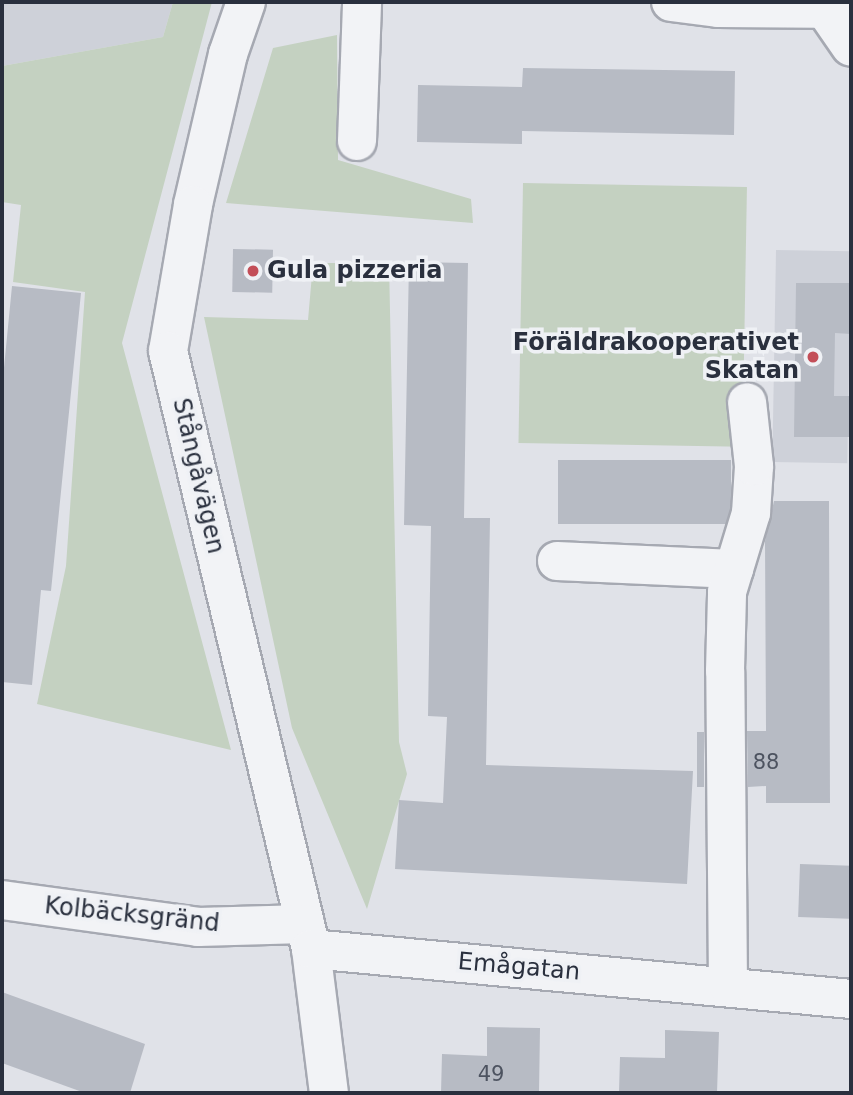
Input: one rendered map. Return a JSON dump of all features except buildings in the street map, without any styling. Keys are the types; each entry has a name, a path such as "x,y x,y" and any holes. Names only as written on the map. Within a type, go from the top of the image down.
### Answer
{"street":[{"name":"Stångåvägen","path":"246,2 228,54 193,205 168,351 308,936 329,1093"},
{"path":"357,141 362,2"},
{"path":"671,2 745,9 837,8 851,47"},
{"path":"728,985 725,671 727,592 751,513 754,466 747,402"},
{"path":"557,561 734,569"},
{"name":"Kolbäcksgränd","path":"2,900 198,927 308,936"},
{"name":"Emågatan","path":"308,936 851,999"}],"shaded area":[{"path":"2,2 173,2 163,37 2,66"},
{"name":"Föräldrakooperativet Skatan","path":"776,250 851,251 847,463 772,462"}],"green space":[{"path":"173,2 212,2 122,343 231,750 37,704 66,566 85,292 13,282 21,205 2,202 2,66 163,37"},
{"path":"337,35 338,160 471,199 473,223 226,203 273,48"},
{"path":"523,183 747,187 742,447 518,443"},
{"path":"313,263 389,263 399,742 407,774 367,909 292,728 204,317 308,320"}],"place":[{"name":"Gula pizzeria","path":"253,271"},
{"name":"Föräldrakooperativet Skatan","path":"813,357"}]}
